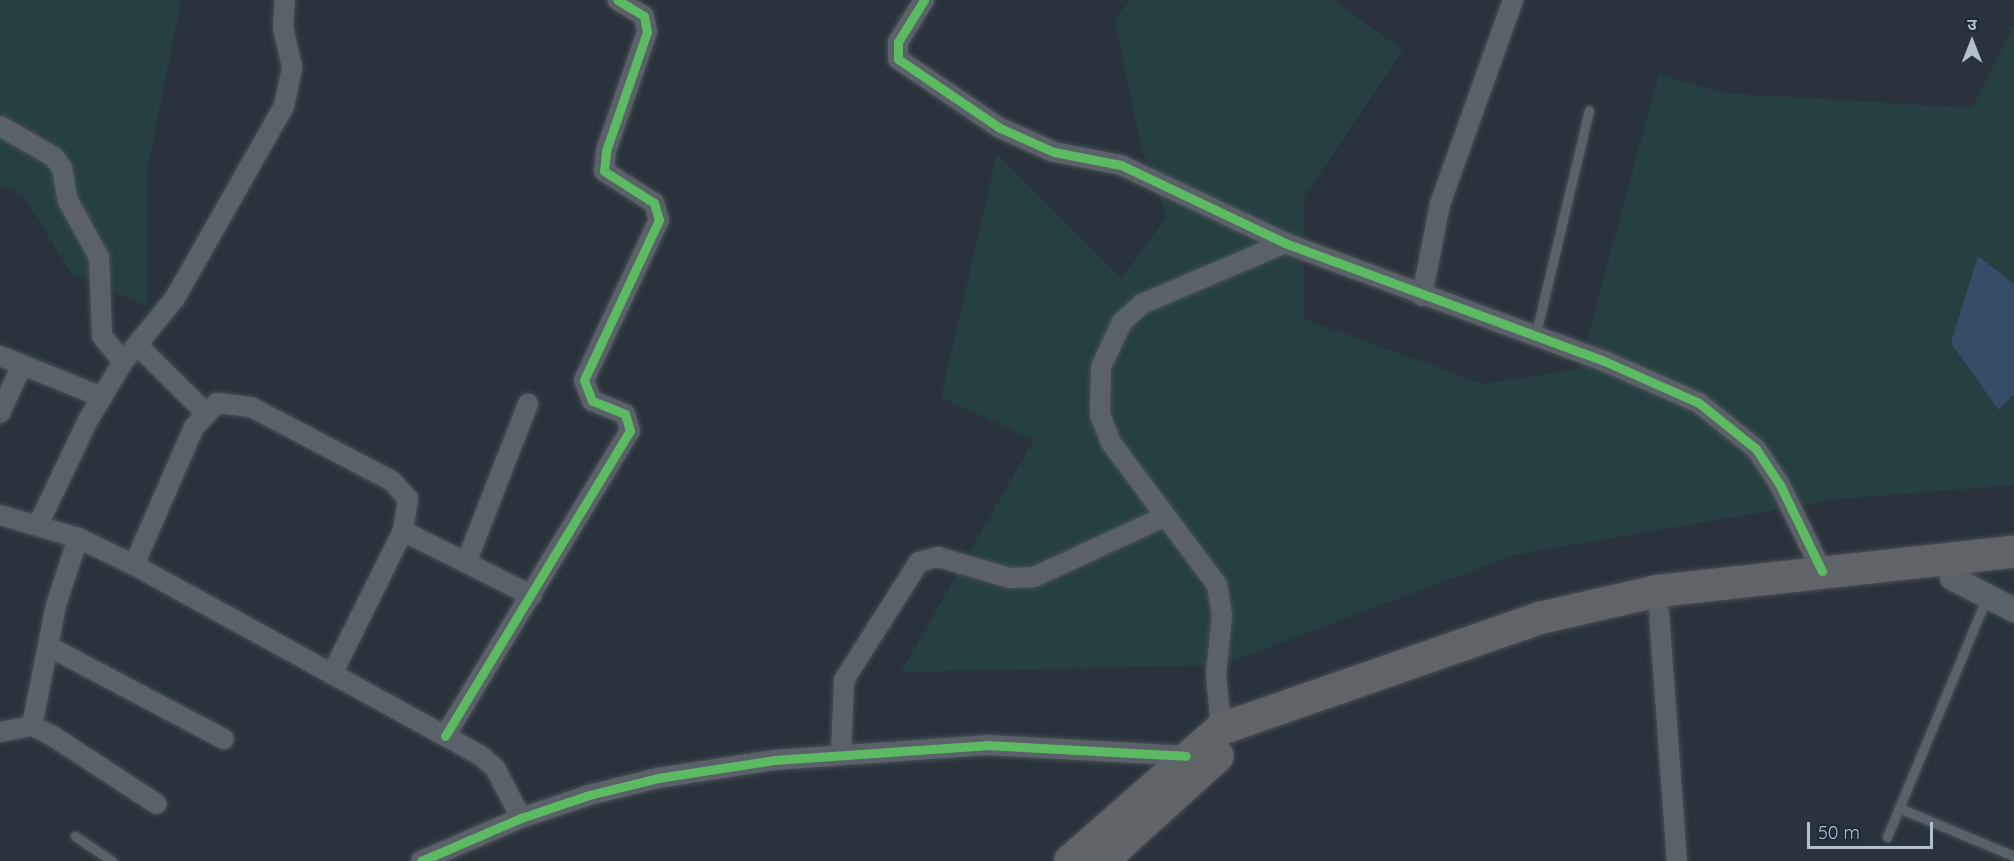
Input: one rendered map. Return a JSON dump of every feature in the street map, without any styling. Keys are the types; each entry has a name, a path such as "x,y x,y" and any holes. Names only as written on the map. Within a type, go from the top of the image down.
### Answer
{"highway":[{"path":"1070,861 1186,756 1221,729 1602,601 1822,571 2014,552"},
{"path":"1102,861 1222,753 1245,740 1552,635 1659,612 1952,578 2014,573"}],"street":[{"path":"38,525 102,397 123,362 175,298 284,106 292,67 283,27 285,0"},
{"path":"445,736 630,431 625,414 592,401 584,380 659,220 654,203 604,171 606,151 647,32 644,16 617,0"},
{"path":"924,0 898,42 895,51 903,64 1018,137 1054,152 1121,165 1285,243 1660,384 1728,423 1756,449 1780,485 1822,571"},
{"path":"1422,296 1440,204 1513,0"},
{"path":"0,126 54,157 62,168 68,201 99,257 102,336 123,362"},
{"path":"1221,729 1216,674 1221,598 1217,585 1111,443 1100,415 1101,367 1109,343 1142,304 1285,243"},
{"path":"137,345 205,412"},
{"path":"0,356 102,397"},
{"path":"0,413 22,365"},
{"path":"134,565 205,412 217,403 251,407 392,481 408,499 403,531 332,674"},
{"path":"466,563 528,404"},
{"path":"0,515 78,538 134,565 445,736 495,768 521,818"},
{"path":"841,752 844,680 920,562 939,557 1010,578 1034,577 1164,517"},
{"path":"403,531 531,596"},
{"path":"32,726 48,646 78,538"},
{"path":"1952,578 1986,598 2014,610"},
{"path":"1659,612 1677,861"},
{"path":"48,646 224,740"},
{"path":"0,732 32,726 157,804"},
{"path":"421,861 521,818 658,778 841,752 986,745 1186,756"}],"lane":[{"path":"1535,337 1589,110"},
{"path":"1887,837 1986,598"},
{"path":"1899,808 2014,856"},
{"path":"75,836 112,861"}],"green space":[{"path":"0,0 181,0 147,171 147,306 71,273 23,195 0,186"},
{"path":"1129,0 1332,0 1403,50 1304,197 1304,319 1483,384 1579,369 1659,74 1723,93 1973,108 2014,26 2014,485 1838,499 1514,555 1222,665 901,672 1034,440 941,397 997,154 1121,279 1167,217 1141,145 1115,22"}],"water":[{"path":"1978,256 2014,284 2014,394 1999,410 1951,343"}],"cycle path":[{"path":"445,736 630,431 625,414 592,401 584,380 659,220 654,203 604,171 606,151 647,32 644,16 617,0"},
{"path":"924,0 898,42 898,59 1000,128 1054,152 1121,165 1285,243 1602,360 1699,403 1756,449 1780,485 1822,571"},
{"path":"421,861 521,818 589,795 658,778 774,760 986,745 1186,756"}]}
